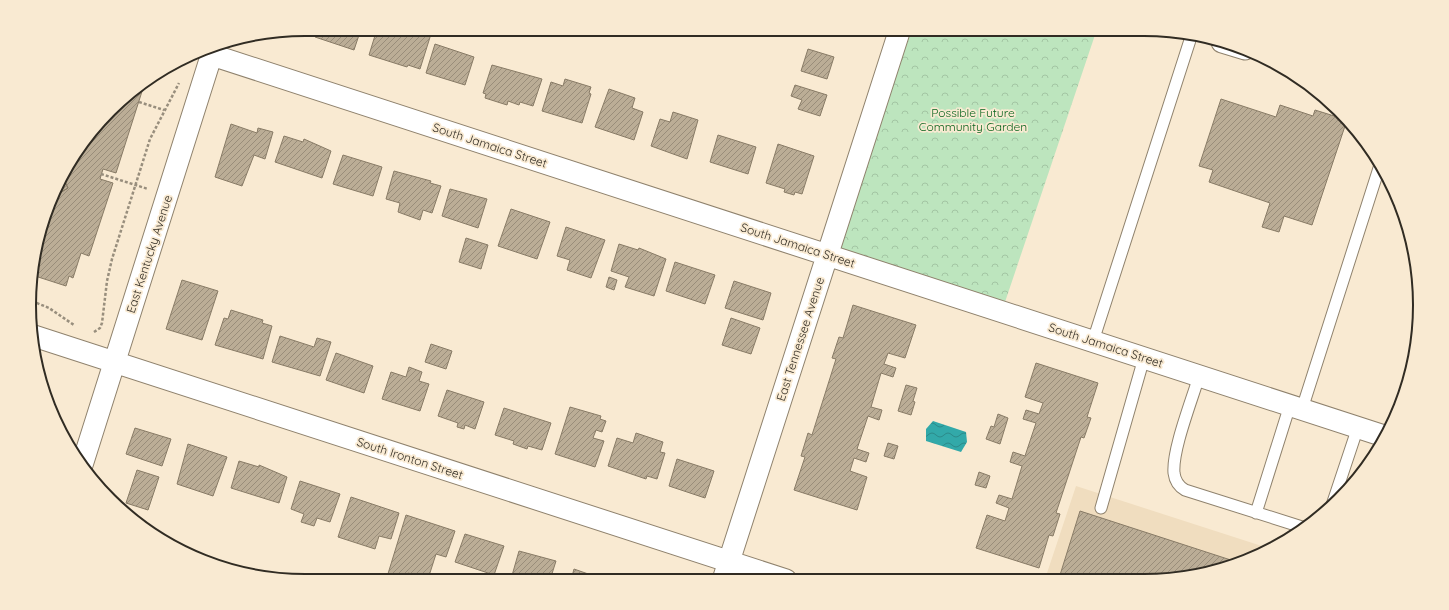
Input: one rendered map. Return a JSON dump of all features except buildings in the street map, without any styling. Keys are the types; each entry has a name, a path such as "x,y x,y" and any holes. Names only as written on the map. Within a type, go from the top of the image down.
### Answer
{"street":[{"name":"East Tennessee Avenue","path":"727,570 898,36"},
{"name":"South Jamaica Street","path":"215,52 827,255 1380,435"},
{"name":"East Kentucky Avenue","path":"84,458 168,195 209,54"},
{"name":"South Ironton Street","path":"38,337 115,362 727,570 752,574"}],"lane":[{"path":"1093,341 1190,40"},
{"path":"1256,513 1296,407 1378,172"},
{"path":"1102,508 1144,358"},
{"path":"1200,376 1176,452 1174,472 1175,480 1179,487 1297,526"},
{"path":"1341,488 1358,427"}],"path":[{"path":"184,65 184,70"},
{"path":"92,332 100,328 102,323 109,270 150,139 181,78"},
{"path":"139,102 164,110"},
{"path":"101,174 168,195"},
{"path":"36,303 49,308 80,329"}],"shaded area":[{"path":"1076,486 1263,546 1247,554 1214,565 1179,572 1144,574 1047,574"}],"green space":[{"name":"Possible Future Community Garden","path":"907,36 1095,36 1005,302 840,248"}],"water":[{"path":"933,421 966,432 967,442 961,452 926,441 926,429"}]}
